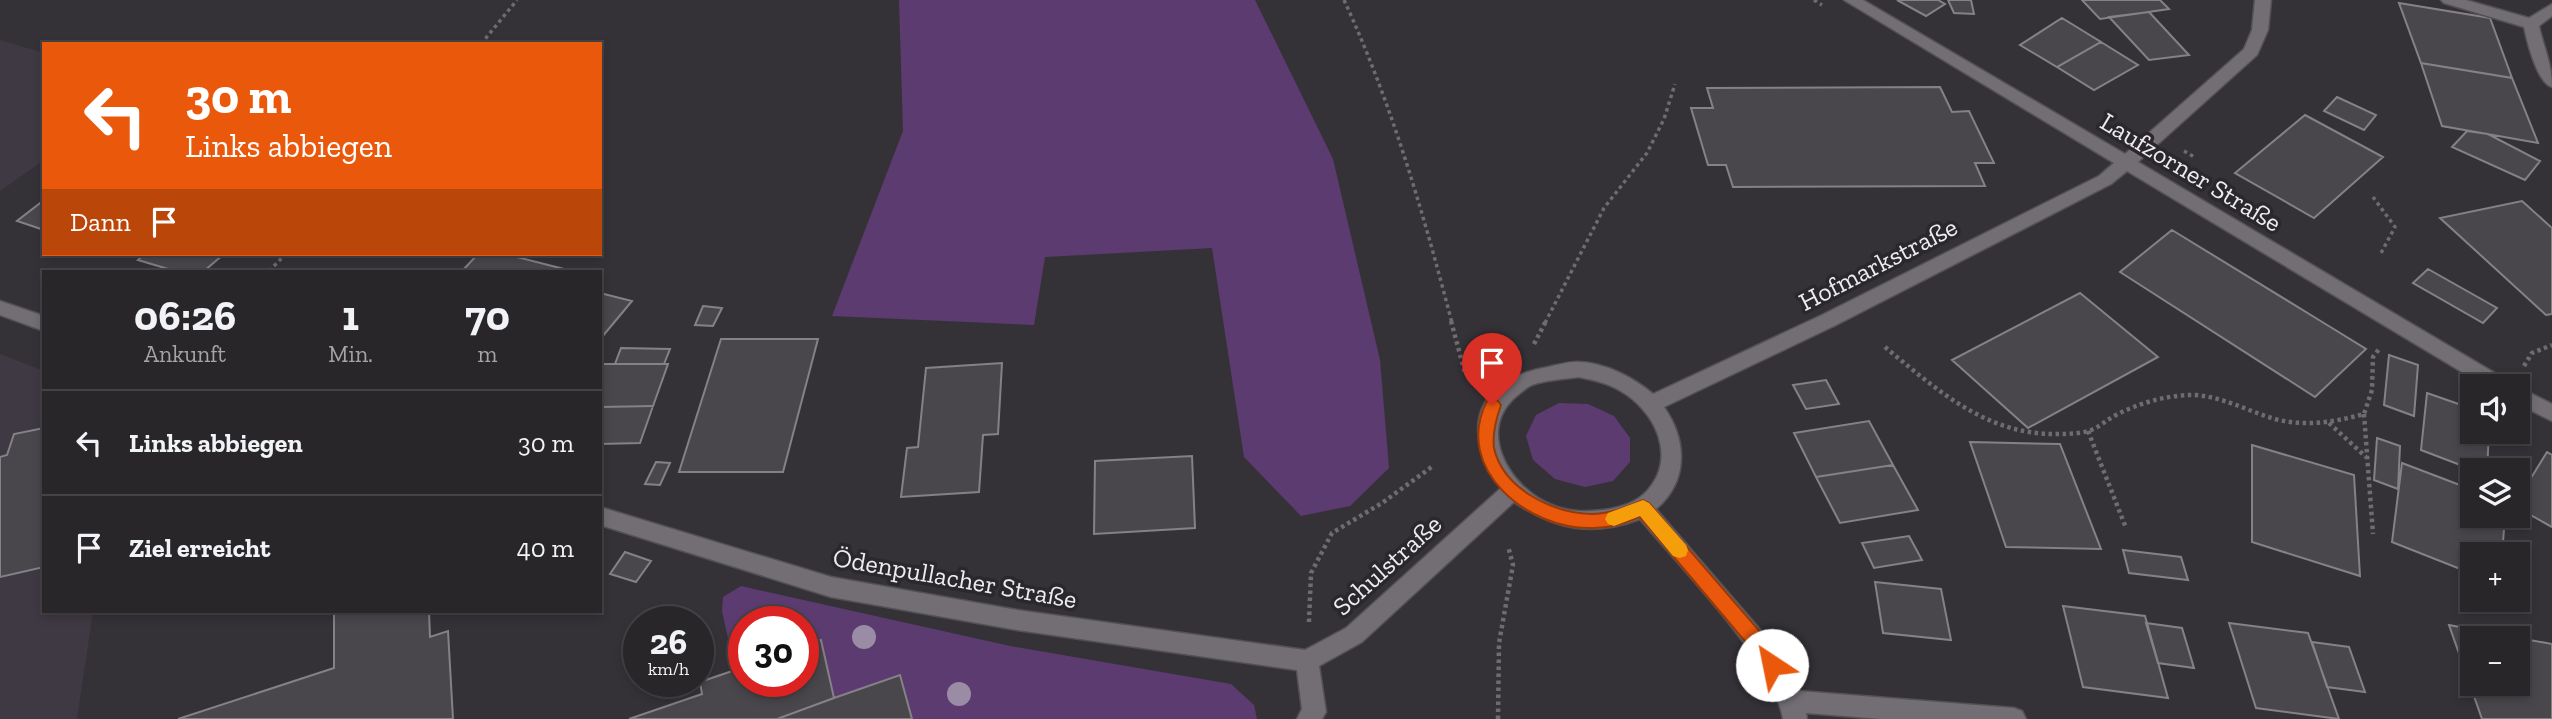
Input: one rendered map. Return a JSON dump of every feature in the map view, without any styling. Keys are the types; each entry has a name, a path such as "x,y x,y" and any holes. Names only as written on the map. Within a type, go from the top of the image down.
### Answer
{"street":[{"name":"Laufzorner Straße","path":"1852,0 2481,374"},
{"name":"Hofmarkstraße","path":"1651,404 1829,320 2095,184 2126,164 2250,51 2260,30 2263,0"},
{"path":"2449,0 2531,24"},
{"path":"2531,24 2552,9"},
{"path":"2531,24 2536,48 2552,82"},
{"path":"0,308 42,323"},
{"path":"1579,369 1605,375 1630,387 1651,404 1664,421 1671,439 1673,459 1669,478 1658,494 1643,508 1619,518 1592,521 1563,518 1535,507 1512,491 1496,471 1486,448 1486,426 1492,405 1507,388 1527,376 1552,370 1579,369"},
{"path":"2530,401 2552,413"},
{"name":"Schulstraße","path":"1307,661 1354,635 1512,491"},
{"path":"1643,508 1761,647 1794,710 2014,719"},
{"name":"Ödenpullacher Straße","path":"602,517 831,587 1017,620 1307,661"},
{"path":"1307,661 1314,712 1309,719"}],"path":[{"path":"483,42 517,0"},
{"path":"1344,0 1372,56 1408,167 1465,373"},
{"path":"1534,344 1604,208 1647,153 1664,119 1675,84"},
{"path":"2373,197 2395,227 2381,253"},
{"path":"270,270 284,256"},
{"path":"2373,534 2364,414 2372,390 2373,357 2398,325"},
{"path":"2526,364 2532,353 2552,345"},
{"path":"1885,347 1950,400 1993,425 2031,436 2088,431 2118,414 2150,401 2172,397 2203,396 2241,405 2276,420 2312,424 2364,414"},
{"path":"2328,422 2368,458"},
{"path":"2088,431 2126,528"},
{"path":"1307,661 1311,573 1332,533 1382,503 1433,466"},
{"path":"1498,719 1499,643 1513,565 1513,555 1507,546"}],"shaded area":[{"path":"899,0 1255,0 1333,159 1380,360 1389,468 1350,506 1301,516 1244,457 1212,248 1045,257 1034,325 832,316 903,131"},
{"path":"0,40 42,52 42,161 0,191"},
{"path":"0,354 42,370 42,613 93,613 77,719 0,719"},
{"path":"1559,403 1588,404 1614,416 1630,438 1630,462 1613,481 1585,487 1555,479 1533,460 1526,436 1536,415"},
{"path":"741,586 1010,646 1231,684 1254,705 1257,719 912,719 900,675 834,698 821,640 819,641 819,606 728,606 728,638 722,611 723,597"}],"building":[{"path":"1897,0 1938,0 1945,4 1926,16"},
{"path":"1948,0 1971,0 1974,14 1954,13"},
{"path":"2082,0 2160,0 2169,9 2100,19"},
{"path":"2399,3 2490,18 2512,78 2421,63"},
{"path":"2149,12 2189,55 2149,60 2109,17"},
{"path":"2062,18 2101,42 2057,67 2020,45"},
{"path":"2101,42 2138,65 2094,90 2057,67"},
{"path":"2421,63 2512,78 2538,143 2442,126"},
{"path":"1940,87 1952,112 1969,111 1994,163 1975,163 1985,186 1733,187 1726,165 1708,165 1691,108 1713,108 1707,88"},
{"path":"2337,97 2376,115 2364,130 2324,111"},
{"path":"2305,115 2383,157 2314,218 2235,173"},
{"path":"2467,131 2488,134 2540,161 2525,180 2452,147"},
{"path":"2522,201 2552,228 2552,314 2546,315 2440,218"},
{"path":"42,202 42,229 17,221"},
{"path":"2172,230 2366,349 2315,397 2120,272"},
{"path":"143,256 222,256 205,270 172,270 138,260"},
{"path":"476,256 513,256 564,269 513,270 463,270"},
{"path":"2428,269 2497,308 2483,323 2413,283"},
{"path":"2080,293 2158,357 2028,428 1952,360"},
{"path":"602,294 632,301 602,337"},
{"path":"703,306 722,308 713,326 695,325"},
{"path":"721,339 818,339 783,472 679,472"},
{"path":"621,348 670,349 664,364 615,364"},
{"path":"2389,355 2418,365 2414,416 2384,405"},
{"path":"1002,363 998,434 983,435 979,492 901,497 907,448 918,447 926,368"},
{"path":"602,364 668,364 653,406 602,407"},
{"path":"1826,380 1839,404 1806,409 1793,385"},
{"path":"2427,393 2460,404 2460,444 2488,444 2488,458 2460,458 2460,465 2421,450"},
{"path":"653,406 640,443 602,444 602,407"},
{"path":"1869,421 1893,465 1816,477 1794,433"},
{"path":"42,428 42,567 0,577 0,457 7,455 14,434"},
{"path":"2377,438 2400,446 2398,489 2374,480"},
{"path":"1970,442 2060,444 2101,549 2006,547"},
{"path":"2252,445 2354,475 2360,576 2252,542"},
{"path":"2547,452 2552,455 2552,527 2530,515 2530,480"},
{"path":"1192,456 1195,528 1094,534 1095,461"},
{"path":"656,462 670,463 660,485 645,484"},
{"path":"2402,463 2460,485 2460,528 2504,528 2503,542 2460,542 2460,569 2392,542"},
{"path":"1893,465 1918,510 1840,523 1816,477"},
{"path":"1909,536 1922,560 1874,568 1862,543"},
{"path":"2123,550 2181,557 2188,580 2129,573"},
{"path":"625,552 651,561 636,582 610,574"},
{"path":"1875,582 1941,589 1951,640 1883,633"},
{"path":"2063,606 2145,616 2168,698 2083,687"},
{"path":"334,613 429,613 430,637 448,631 453,719 178,719 334,668"},
{"path":"2146,623 2182,628 2194,668 2158,663"},
{"path":"2229,623 2308,633 2339,719 2256,708"},
{"path":"2449,625 2460,627 2460,656"},
{"path":"821,640 834,698 777,719 629,719 693,697 714,697 714,677 728,672 728,697 819,697"},
{"path":"2530,640 2552,644 2552,719 2482,719 2474,696 2530,696"},
{"path":"2312,642 2349,647 2365,692 2327,687"},
{"path":"900,675 912,719 777,719 834,698"}],"slow traffic":[{"path":"1614,519 1643,508 1680,550"}],"route":[{"path":"1492,405 1486,426 1486,448 1496,471 1512,491 1535,507 1563,518 1592,521 1619,518 1643,508 1761,647 1772,665"}]}
